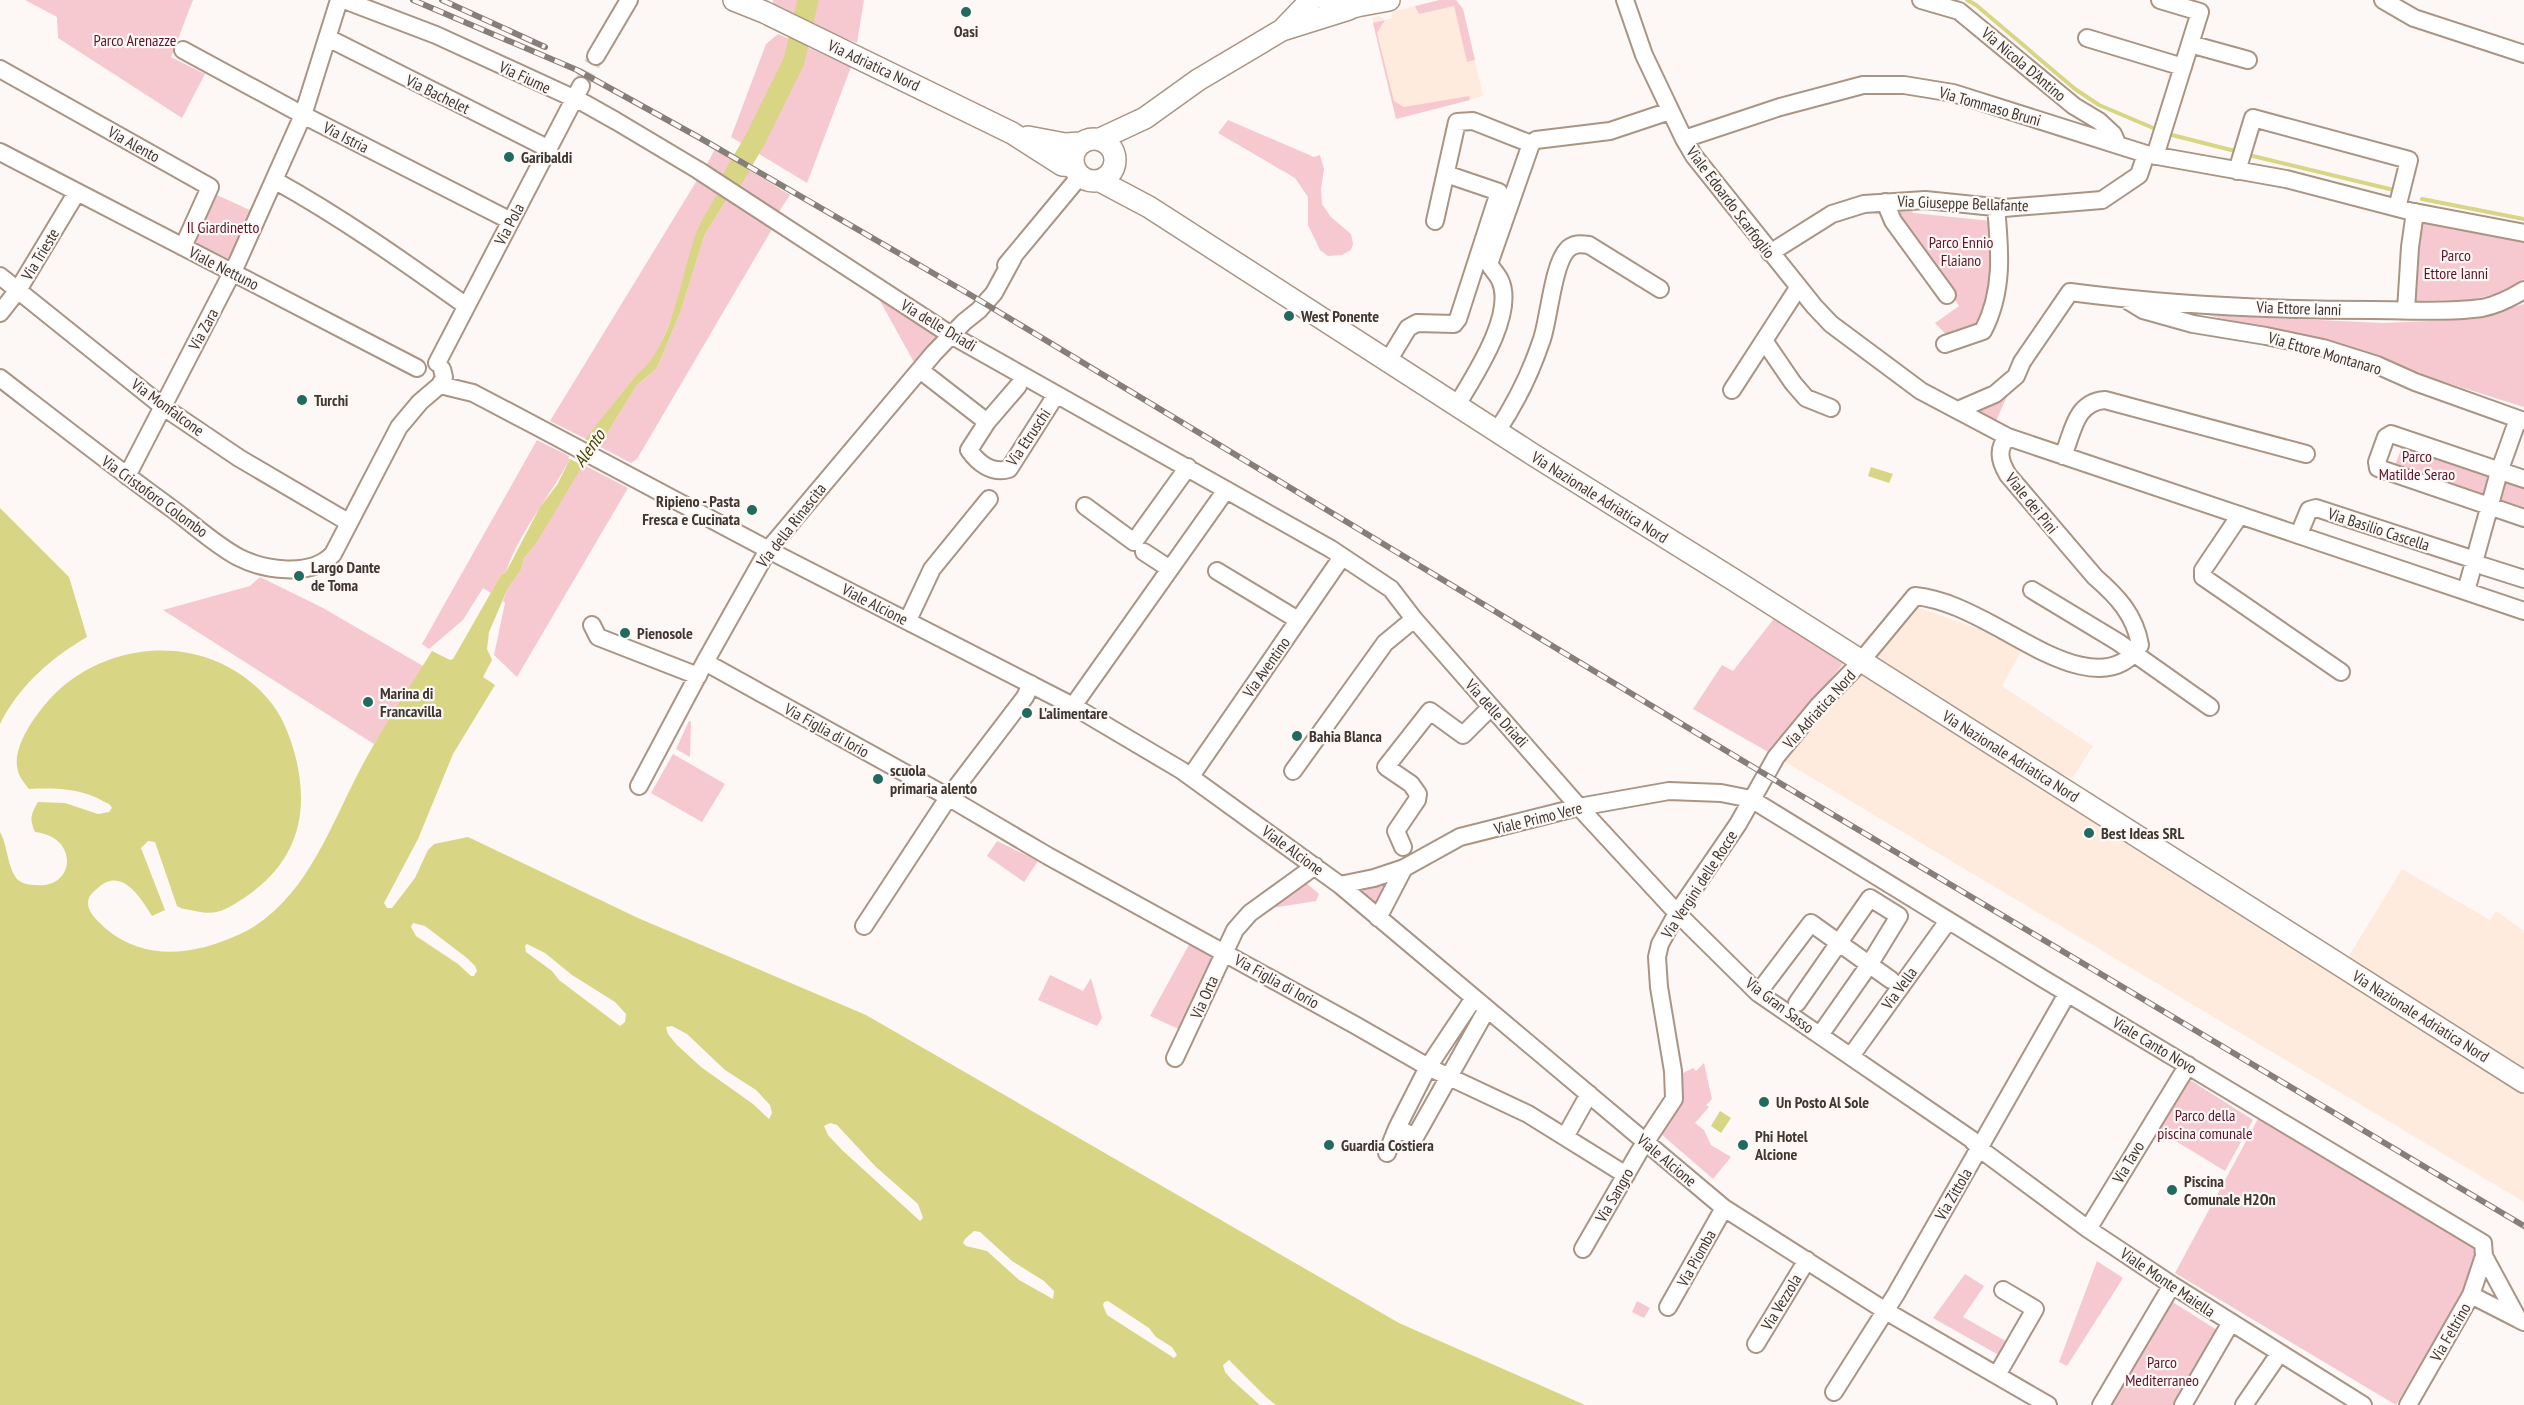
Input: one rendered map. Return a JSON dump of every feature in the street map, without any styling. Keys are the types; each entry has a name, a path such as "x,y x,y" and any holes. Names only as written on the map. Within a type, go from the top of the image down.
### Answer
{"main road":[{"name":"Via Adriatica Nord","path":"734,0 764,12 1012,132 1062,165 1085,174"},
{"path":"1282,30 1311,0"},
{"path":"1327,0 1339,7 1389,0"},
{"path":"1103,148 1112,172 1085,174 1074,153 1103,148 1198,80 1282,30 1360,4"},
{"name":"Via Adriatica Nord","path":"1012,132 1065,144 1103,148"},
{"name":"Via Nazionale Adriatica Nord","path":"1103,148 1130,187 1149,207"},
{"name":"Via Nazionale Adriatica Nord","path":"1085,174 1149,207 1497,431 2524,1082"}],"street":[{"name":"Via Zara","path":"127,476 233,272 303,115 339,0"},
{"name":"Via Fiume","path":"344,0 578,93 616,121 698,170"},
{"name":"Viale Edoardo Scarfoglio","path":"1625,0 1631,8 1644,55 1683,139 1798,288 1831,324 1921,391 2008,437"},
{"name":"Via Nicola D'Antino","path":"1921,0 1959,11 2074,106 2099,121 2113,134 2116,143"},
{"path":"2151,155 2162,132 2200,12 2160,0"},
{"path":"2383,0 2414,18 2524,54"},
{"path":"596,56 627,1"},
{"name":"Via Bachelet","path":"328,38 549,149"},
{"path":"2087,38 2183,67"},
{"path":"2190,44 2248,60"},
{"name":"Via Istria","path":"183,50 303,115 511,221"},
{"name":"Via Alento","path":"0,69 210,187 183,247"},
{"name":"Via Tommaso Bruni","path":"1683,139 1780,107 1863,85 1904,85 1953,93 2151,155 2286,179 2397,208 2524,233"},
{"name":"Via Pola","path":"327,560 333,554 399,427 439,376 465,305 578,93"},
{"path":"1457,405 1485,357 1502,315 1500,281 1489,264 1531,144 1536,140 1610,131 1670,111"},
{"path":"2237,171 2253,118 2409,160 2397,208"},
{"path":"1435,221 1457,122 1473,121 1531,144"},
{"name":"Viale Nettuno","path":"0,152 417,368"},
{"name":"Via Giuseppe Bellafante","path":"1770,253 1832,214 1864,204 1925,200 1996,207 2102,200 2139,175 2151,155"},
{"name":"Via delle Driadi","path":"698,170 951,334 1056,395 1188,467 1342,557 1391,589 1414,620 1579,807"},
{"name":"Via della Rinascita","path":"639,786 768,550 920,370 964,322 972,305 986,286 1085,174"},
{"path":"1388,361 1408,328 1417,323 1454,324 1458,319 1499,192 1446,174"},
{"path":"274,180 379,244 465,305"},
{"name":"Via Trieste","path":"0,313 18,290 76,192"},
{"path":"1885,202 1893,220 1947,295"},
{"path":"1944,344 1983,331 1993,311 2000,278 1996,207"},
{"path":"2406,310 2409,247 2415,212"},
{"path":"1497,431 1520,393 1542,338 1556,278 1568,248 1580,243 1589,245 1660,290"},
{"name":"Via Monfalcone","path":"0,276 162,406 239,458 348,522"},
{"path":"1732,390 1798,288"},
{"name":"Via Ettore Ianni","path":"1958,410 1995,394 2016,376 2022,362 2070,292 2238,306 2406,310 2484,307 2511,298 2524,290"},
{"name":"Via Ettore Montanaro","path":"2123,297 2143,310 2193,324 2323,348 2377,365 2415,382 2521,420"},
{"path":"1765,342 1806,398 1831,408"},
{"path":"428,361 439,376 428,389 420,385 415,377 417,368 428,361"},
{"path":"920,370 987,422 1018,386"},
{"name":"Viale Alcione","path":"439,376 768,550 1073,706 1191,776 1340,885 1724,1208 1884,1310 2048,1405"},
{"name":"Via Cristoforo Colombo","path":"0,378 127,476 237,556 263,566 295,568 311,567 327,560"},
{"name":"Via Etruschi","path":"987,422 969,450 986,468 1002,471 1009,469 1056,395"},
{"path":"2063,456 2079,413 2086,405 2104,400 2306,454"},
{"path":"2466,591 2479,563 2488,508 2499,472 2521,420"},
{"path":"2524,479 2391,434 2386,437 2377,462 2378,468 2488,508 2524,518"},
{"path":"2008,437 2524,611"},
{"name":"Viale dei Pini","path":"2008,437 2001,444 2003,466 2095,577 2128,612 2138,630 2140,645 2134,654"},
{"path":"1085,506 1134,542 1188,467"},
{"path":"1073,706 1226,490"},
{"path":"908,620 932,569 989,499"},
{"name":"Via Basilio Cascella","path":"2299,534 2310,510 2316,508 2524,579"},
{"path":"2240,515 2203,570 2203,577 2341,672"},
{"path":"1144,552 1170,569"},
{"name":"Via Aventino","path":"1191,776 1342,557"},
{"path":"1218,571 1298,620"},
{"path":"2032,590 2134,654 2210,707"},
{"path":"1861,662 1915,596 1936,598 2066,662 2085,667 2105,668 2128,661 2134,654"},
{"path":"1293,771 1385,643 1414,620"},
{"name":"Via Figlia di Iorio","path":"592,625 598,637 700,672 948,798 1085,877 1224,951 1428,1067 1528,1114 1626,1175"},
{"name":"Via Adriatica Nord","path":"1751,799 1776,757 1818,706 1861,662"},
{"path":"864,926 948,798 1025,697 1031,684"},
{"path":"1403,847 1396,831 1417,800 1418,794 1411,784 1386,767 1430,711 1462,735 1491,707"},
{"name":"Viale Primo Vere","path":"1340,885 1374,878 1404,868 1460,837 1579,807 1680,791 1721,793 1751,799"},
{"name":"Via Vergini delle Rocce","path":"1646,1142 1672,1105 1675,1093 1659,987 1657,957 1660,944 1677,913 1737,824 1751,799"},
{"name":"Viale Canto Novo","path":"1751,799 1948,921 2483,1243 2484,1256 2521,1320"},
{"name":"Via Gran Sasso","path":"1579,807 1677,913 1758,993 1971,1139 1980,1149"},
{"name":"Via Orta","path":"1175,1058 1235,930 1250,913 1315,866"},
{"path":"1378,918 1404,868"},
{"path":"1797,1003 1870,898 1899,916 1869,966 1820,1035"},
{"name":"Via Vella","path":"1851,1056 1948,921"},
{"path":"1758,993 1811,923 1891,981"},
{"name":"Via Zittola","path":"1834,1392 1980,1149 2067,993"},
{"path":"1387,1153 1428,1067 1474,998"},
{"path":"1397,1128 1416,1137 1487,1009"},
{"name":"Via Tavo","path":"2088,1228 2188,1065"},
{"path":"1561,1135 1588,1094"},
{"name":"Via Sangro","path":"1583,1249 1646,1142"},
{"name":"Viale Monte Maiella","path":"1980,1149 2088,1228 2230,1324 2363,1405"},
{"name":"Via Piomba","path":"1668,1307 1724,1208"},
{"name":"Via Feltrino","path":"2408,1405 2471,1295 2484,1256"},
{"name":"Via Vezzola","path":"1756,1344 1807,1260"},
{"path":"2101,1405 2172,1285"},
{"path":"1997,1375 2035,1309 2003,1290"},
{"path":"2471,1295 2521,1320"},
{"path":"2183,1405 2230,1324"},
{"path":"2244,1405 2279,1354"}],"shaded area":[{"path":"1440,0 1456,0 1463,9 1483,96 1396,119 1372,18 1379,16 1385,20 1392,18 1392,12"},
{"path":"1916,607 1985,631 2021,652 2002,686 2093,746 2072,779 2064,774 2062,778 1875,658"},
{"path":"1846,660 2339,972 2402,869 2490,920 2496,911 2524,931 2524,1202 1770,753"}],"green space":[{"name":"Parco Arenazze","path":"25,0 193,0 171,57 205,74 182,118 58,38 57,17"},
{"path":"773,0 805,0 801,20 773,7"},
{"path":"812,0 864,0 857,43 808,23"},
{"path":"1440,0 1456,0 1463,9 1475,60 1467,62 1454,6 1419,14 1415,6"},
{"path":"1385,20 1377,33 1394,101 1404,107 1469,96 1470,100 1396,119 1373,23"},
{"path":"778,34 851,67 807,183 731,137 766,44"},
{"path":"1228,120 1314,157 1320,155 1324,169 1321,189 1322,204 1331,217 1351,234 1353,244 1351,250 1342,255 1328,256 1320,250 1308,225 1308,197 1295,178 1218,133"},
{"path":"715,149 790,195 778,213 705,168"},
{"path":"699,177 720,190 698,229 675,309 660,346 648,366 636,375 586,439 550,421"},
{"name":"Il Giardinetto","path":"217,195 252,211 229,259 194,243"},
{"path":"729,196 775,224 637,459 631,463 595,444 606,435 637,385 656,369 680,313 705,234"},
{"name":"Parco Ennio Flaiano","path":"1909,202 1913,213 1991,221 1992,278 1980,322 1946,334 1935,323 1959,306 1894,204"},
{"name":"Parco Ettore Ianni","path":"2420,221 2524,241 2524,279 2504,292 2470,300 2410,301"},
{"path":"879,299 938,336 915,364"},
{"name":"Parco Ettore Ianni","path":"2524,304 2524,407 2342,350 2208,315 2383,323 2475,319"},
{"path":"2009,392 1995,423 1975,412"},
{"path":"537,440 571,457 527,528 511,557 506,572 501,575 491,593 483,588 463,620 429,649 422,644"},
{"name":"Parco Matilde Serao","path":"2404,442 2491,472 2481,505 2391,475"},
{"path":"582,464 628,488 517,677 494,655 505,603 503,601 508,588 521,570 524,558 536,544"},
{"path":"2506,476 2524,482 2524,515 2497,506"},
{"path":"260,577 323,608 423,666 374,744 163,610 250,586"},
{"path":"1776,616 1846,660 1770,753 1693,709 1722,665 1733,671"},
{"path":"689,721 691,722 690,757 676,749"},
{"path":"673,754 725,784 702,822 651,793"},
{"path":"997,841 1038,861 1024,882 987,856"},
{"path":"1390,880 1381,907 1356,885"},
{"path":"1305,882 1319,894 1316,901 1272,908"},
{"path":"1191,941 1222,958 1185,1032 1150,1016"},
{"path":"1050,975 1083,991 1091,978 1102,1018 1097,1026 1038,1000"},
{"path":"1704,1063 1712,1099 1706,1105 1709,1107 1695,1123 1704,1130 1711,1145 1731,1157 1713,1179 1660,1133 1681,1074 1693,1068 1696,1071"},
{"name":"Parco della piscina comunale","path":"2187,1078 2253,1120 2225,1171 2156,1129"},
{"path":"2259,1117 2471,1244 2480,1264 2396,1405 2175,1273"},
{"path":"2097,1261 2123,1278 2067,1366 2059,1362"},
{"path":"1965,1274 1984,1286 1963,1317 2011,1344 2004,1358 1933,1318"},
{"name":"Parco Mediterraneo","path":"2168,1299 2220,1332 2179,1405 2107,1405"},
{"path":"1637,1301 1650,1308 1644,1318 1632,1312"}],"water":[{"path":"805,0 812,0 808,23 801,21"},
{"path":"736,163 747,170 734,186 726,181"},
{"path":"720,190 729,196 705,234 680,313 656,369 637,385 606,435 595,444 536,544 524,558 521,570 508,588 489,632 487,649 492,660 483,677 495,685 453,754 418,839 384,903 387,908 392,908 415,878 428,850 434,844 468,837 638,918 866,1015 1399,1323 1585,1405 0,1405 0,832 14,875 18,880 36,885 49,884 59,879 65,871 67,862 60,843 50,836 35,832 32,817 38,802 65,803 98,814 109,812 112,808 93,796 75,791 29,789 20,776 17,766 17,755 27,731 44,706 62,687 95,666 120,656 147,651 173,651 200,655 225,665 248,679 268,699 281,717 292,744 299,773 301,795 296,834 277,868 262,884 226,909 209,913 183,909 177,906 155,842 148,841 141,848 165,910 152,916 130,887 115,881 106,882 96,890 90,896 88,907 105,928 120,939 136,946 170,952 187,951 221,942 262,921 301,881 330,831 368,755 432,651 450,660 453,659 501,575 506,572 540,507 557,485 571,457 636,375 649,363 667,329 697,231"},
{"path":"1871,467 1893,474 1889,483 1868,476"},
{"path":"0,508 69,577 87,637 61,654 26,685 0,724"},
{"path":"1720,1111 1731,1118 1721,1133 1711,1126"}],"pier":[{"path":"583,438 598,446 584,466 568,458"},
{"path":"413,923 425,926 467,958 477,971 474,976 416,936 411,927"},
{"path":"527,944 545,953 572,975 615,1002 626,1014 625,1022 620,1026 559,980 552,971 526,952"},
{"path":"672,1026 687,1034 725,1070 756,1090 770,1105 772,1113 769,1119 753,1104 701,1067 676,1044 668,1034 666,1027"},
{"path":"830,1123 837,1125 875,1166 918,1204 923,1218 920,1221 828,1135 824,1126"},
{"path":"974,1231 980,1232 1012,1261 1044,1281 1054,1291 1053,1299 1019,1280 987,1251 966,1246 963,1243 965,1239"},
{"path":"1108,1301 1149,1328 1156,1337 1172,1347 1177,1355 1174,1358 1107,1315 1103,1305"},
{"path":"1229,1360 1276,1405 1260,1405 1232,1380 1225,1372 1223,1365"}],"waterway":[{"name":"Alento","path":"727,188 756,138 794,61 808,0"},
{"path":"1967,0 1976,5 2075,89 2099,105 2158,130"},
{"path":"2168,134 2239,152"},
{"path":"2253,156 2398,191"},
{"path":"2422,199 2524,219"}],"tunnel":[{"path":"581,86 596,56"}],"railway":[{"path":"413,0 577,70 700,138 969,294 1758,770 2524,1226"},
{"path":"442,0 545,47"}],"place":[{"name":"Oasi","path":"966,12"},
{"name":"Garibaldi","path":"509,157"},
{"name":"West Ponente","path":"1289,316"},
{"name":"Turchi","path":"302,400"},
{"name":"Ripieno - Pasta Fresca e Cucinata","path":"752,510"},
{"name":"Largo Dante de Toma","path":"299,576"},
{"name":"Pienosole","path":"625,633"},
{"name":"Marina di Francavilla","path":"368,702"},
{"name":"L'alimentare","path":"1027,713"},
{"name":"Bahia Blanca","path":"1297,736"},
{"name":"scuola primaria alento","path":"878,779"},
{"name":"Best Ideas SRL","path":"2089,833"},
{"name":"Un Posto Al Sole","path":"1764,1102"},
{"name":"Guardia Costiera","path":"1329,1145"},
{"name":"Phi Hotel Alcione","path":"1743,1145"},
{"name":"Piscina Comunale H2On","path":"2172,1190"}]}
